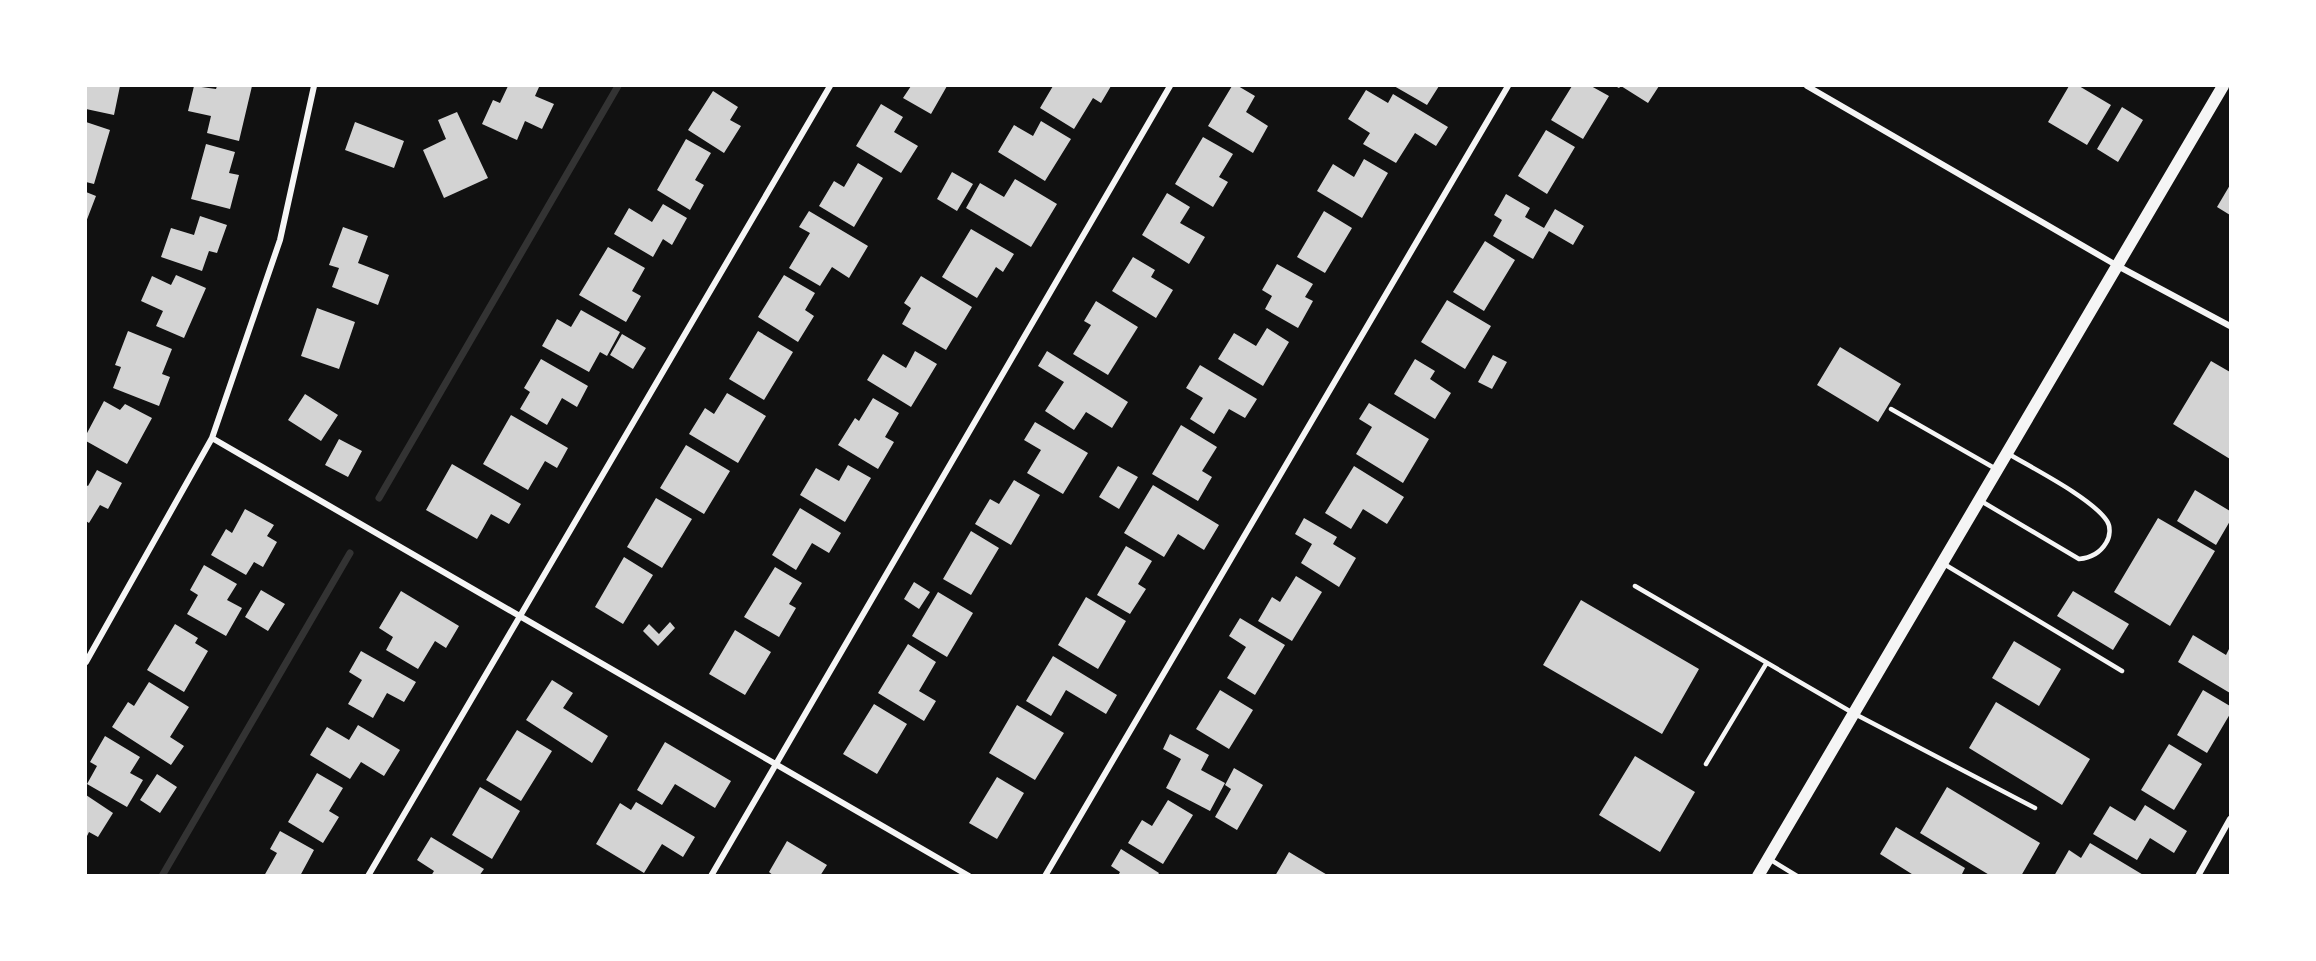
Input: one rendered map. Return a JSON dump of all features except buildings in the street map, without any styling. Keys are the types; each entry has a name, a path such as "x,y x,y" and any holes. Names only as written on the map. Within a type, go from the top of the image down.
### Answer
{"main road":[{"path":"1758,876 2223,86"}],"street":[{"path":"86,662 212,438 280,240 314,86"},
{"path":"368,876 830,86"},
{"path":"711,876 1170,86"},
{"path":"1046,876 1508,86"},
{"path":"1811,86 2116,266 2230,326"},
{"path":"212,438 969,876"},
{"path":"2198,876 2230,819"}],"lane":[{"path":"1891,409 1997,469"},
{"path":"1979,500 2079,559 2091,557 2106,543 2110,530 2108,522 2096,509 2006,453"},
{"path":"1942,563 2122,671"},
{"path":"1635,586 1853,713 2035,808"},
{"path":"1706,765 1766,664"},
{"path":"1768,858 1797,876"}],"waterway":[{"path":"379,498 618,86"},
{"path":"162,876 350,553"}]}
